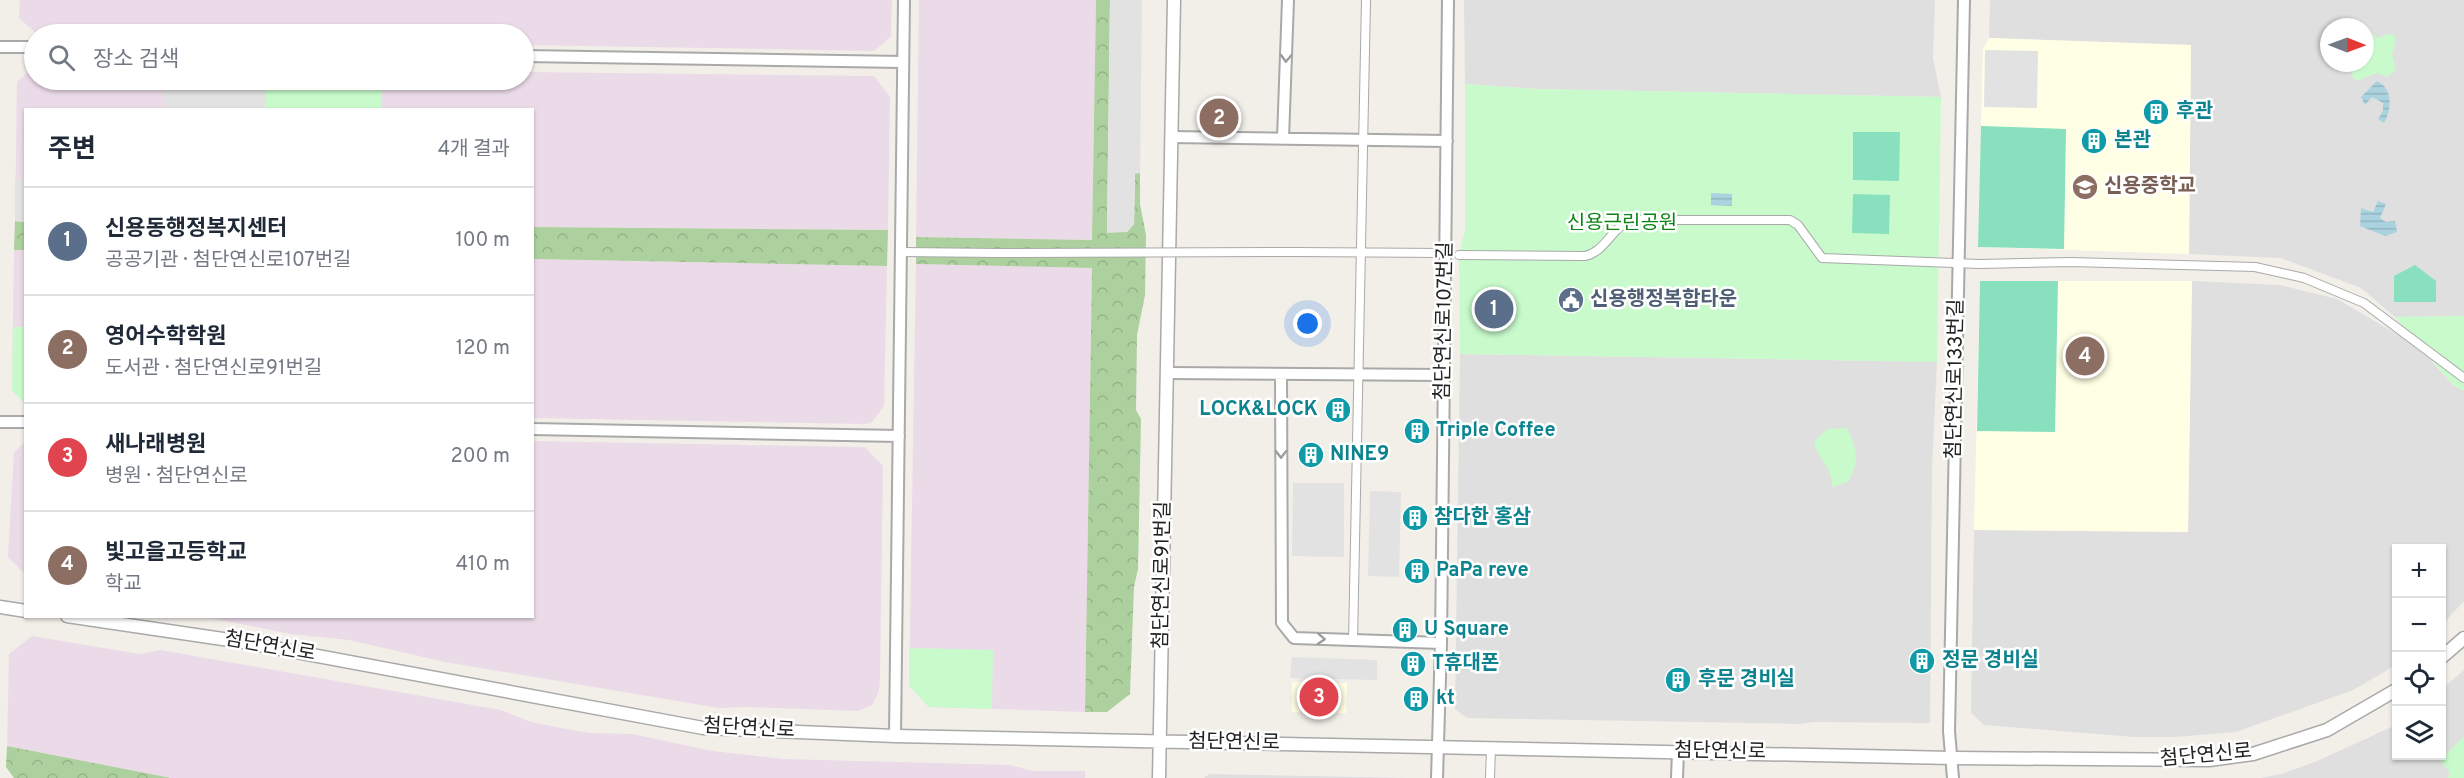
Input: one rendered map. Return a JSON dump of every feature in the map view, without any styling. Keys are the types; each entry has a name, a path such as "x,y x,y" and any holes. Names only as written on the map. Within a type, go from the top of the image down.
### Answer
{"street":[{"path":"895,736 904,0"},
{"name":"첨단연신로91번길","path":"1159,778 1174,0"},
{"path":"1283,138 1288,0"},
{"path":"1353,641 1366,0"},
{"name":"첨단연신로107번길","path":"1437,778 1441,643 1448,0"},
{"name":"첨단연신로133번길","path":"1953,778 1949,730 1964,0"},
{"path":"0,47 24,47"},
{"path":"534,56 903,62"},
{"path":"1172,138 1447,141"},
{"path":"1459,255 1585,256 1596,252 1622,225 1633,220 1790,220 1798,225 1822,258 2255,267 2304,278 2364,303 2464,378"},
{"path":"902,252 1445,253"},
{"path":"1167,373 1444,375"},
{"path":"1281,374 1282,623 1294,638 1441,643"},
{"path":"0,422 24,422"},
{"path":"534,429 899,436"},
{"path":"0,607 24,610"},
{"name":"첨단연신로","path":"81,618 243,642 703,728 895,736 1953,758 2209,760 2253,754 2327,730 2392,693"},
{"path":"2446,654 2464,638"},
{"path":"1490,778 1491,748"},
{"path":"1677,778 1678,751"}],"shaded area":[{"path":"20,0 892,0 891,37 874,51 534,45 534,24 26,24 19,18"},
{"path":"919,0 1096,0 1092,240 916,237"},
{"path":"1110,0 1142,0 1140,173 1135,174 1134,224 1127,232 1107,233"},
{"path":"1464,0 1935,0 1933,58 1941,97 1537,89 1465,84"},
{"path":"1990,0 2464,0 2464,316 2395,317 2361,288 2281,258 2189,254 2191,45 1989,38"},
{"name":"신용중학교","path":"1989,38 2191,45 2189,254 1978,247 1983,49"},
{"path":"1985,50 2038,51 2037,108 1984,107"},
{"path":"534,72 874,76 890,97 888,230 534,227 534,108 24,108 24,222 15,221 17,82 24,75 24,90 534,90"},
{"path":"162,90 266,90 265,108 164,108"},
{"path":"15,178 24,178 24,222 15,221"},
{"path":"14,250 24,250 24,402 12,391"},
{"path":"534,259 887,266 884,406 872,422 866,424 534,418"},
{"path":"916,264 1092,268 1085,712 929,707 909,686"},
{"path":"1980,281 2192,281 2188,532 1974,530"},
{"path":"2192,281 2280,285 2337,299 2419,347 2453,385 2464,391 2464,601 2446,621 2446,544 2392,544 2392,667 2353,690 2236,732 2175,737 2134,737 1984,725 1971,713 1974,530 2188,532"},
{"path":"1460,354 1937,362 1932,468 1930,723 1813,722 1801,724 1467,718 1455,709"},
{"path":"534,441 865,447 883,466 879,691 872,705 858,711 718,708 445,662 349,640 291,634 210,618 534,618"},
{"path":"24,443 24,573 8,557 14,452"},
{"path":"1293,483 1344,483 1344,557 1292,556"},
{"path":"1370,491 1401,492 1399,577 1368,576"},
{"path":"32,636 139,654 161,650 501,710 531,722 566,729 590,733 632,734 713,751 784,759 1010,765 1033,771 1085,771 1085,778 171,778 7,746 9,654"},
{"path":"1292,657 1377,660 1377,680 1290,678"},
{"path":"2464,670 2464,778 2260,778 2281,774 2315,762 2392,727 2392,760 2446,760 2446,686"},
{"path":"1292,682 1347,683 1346,713 1292,712"},
{"path":"1209,774 1408,778 1204,778"}],"green space":[{"path":"1096,0 1110,0 1107,232 1127,232 1134,224 1135,173 1140,173 1140,204 1146,235 1145,295 1137,335 1136,410 1141,419 1138,569 1134,587 1130,694 1107,712 1085,712 1092,268 916,264 916,237 1092,240"},
{"path":"2388,34 2394,35 2396,39 2392,55 2396,70 2387,77 2377,73 2356,81 2352,76 2353,72 2374,72 2374,35 2377,38"},
{"name":"신용근린공원","path":"1465,84 1537,89 1941,97 1937,362 1460,354 1459,255 1465,230"},
{"path":"266,90 382,90 382,108 263,108 265,107"},
{"path":"1981,126 2066,129 2064,249 1978,247"},
{"path":"1853,132 1900,132 1899,181 1853,180"},
{"path":"1853,194 1890,195 1889,234 1852,233"},
{"path":"15,221 24,222 24,250 14,250"},
{"path":"534,227 888,230 887,266 534,259"},
{"path":"2415,265 2436,281 2436,302 2394,302 2394,276"},
{"path":"1980,281 2058,281 2055,432 1977,431"},
{"path":"2464,316 2464,391 2453,385 2395,317"},
{"path":"13,327 24,327 24,402 12,391"},
{"path":"1847,428 1855,449 1856,461 1848,482 1832,487 1828,469 1814,442 1827,429"},
{"path":"909,648 993,650 992,709 929,707 909,686"},
{"path":"2464,736 2464,778 2448,778 2450,772 2440,761 2446,760 2446,755"},
{"path":"7,746 171,778 14,778 6,767"}],"water":[{"path":"2377,81 2386,89 2390,100 2384,123 2378,119 2383,111 2383,103 2372,97 2365,105 2361,97"},
{"path":"1711,193 1732,194 1732,206 1711,205"},
{"path":"2378,201 2386,204 2380,218 2386,222 2395,221 2397,232 2385,236 2360,226 2361,208 2373,212"}],"place":[{"name":"후관","path":"2156,112"},
{"name":"영어수학학원","path":"1219,118"},
{"name":"본관","path":"2094,141"},
{"name":"신용중학교","path":"2085,187"},
{"name":"신용행정복합타운","path":"1571,300"},
{"name":"신용동행정복지센터","path":"1494,309"},
{"name":"빛고을고등학교","path":"2085,356"},
{"name":"LOCK&LOCK","path":"1338,410"},
{"name":"Triple Coffee","path":"1417,431"},
{"name":"NINE9","path":"1311,455"},
{"name":"참다한 홍삼","path":"1415,518"},
{"name":"PaPa reve","path":"1417,571"},
{"name":"U Square","path":"1405,630"},
{"name":"정문 경비실","path":"1922,661"},
{"name":"T휴대폰","path":"1413,664"},
{"name":"후문 경비실","path":"1678,680"},
{"name":"새나래병원","path":"1319,697"},
{"name":"kt","path":"1416,699"}]}
